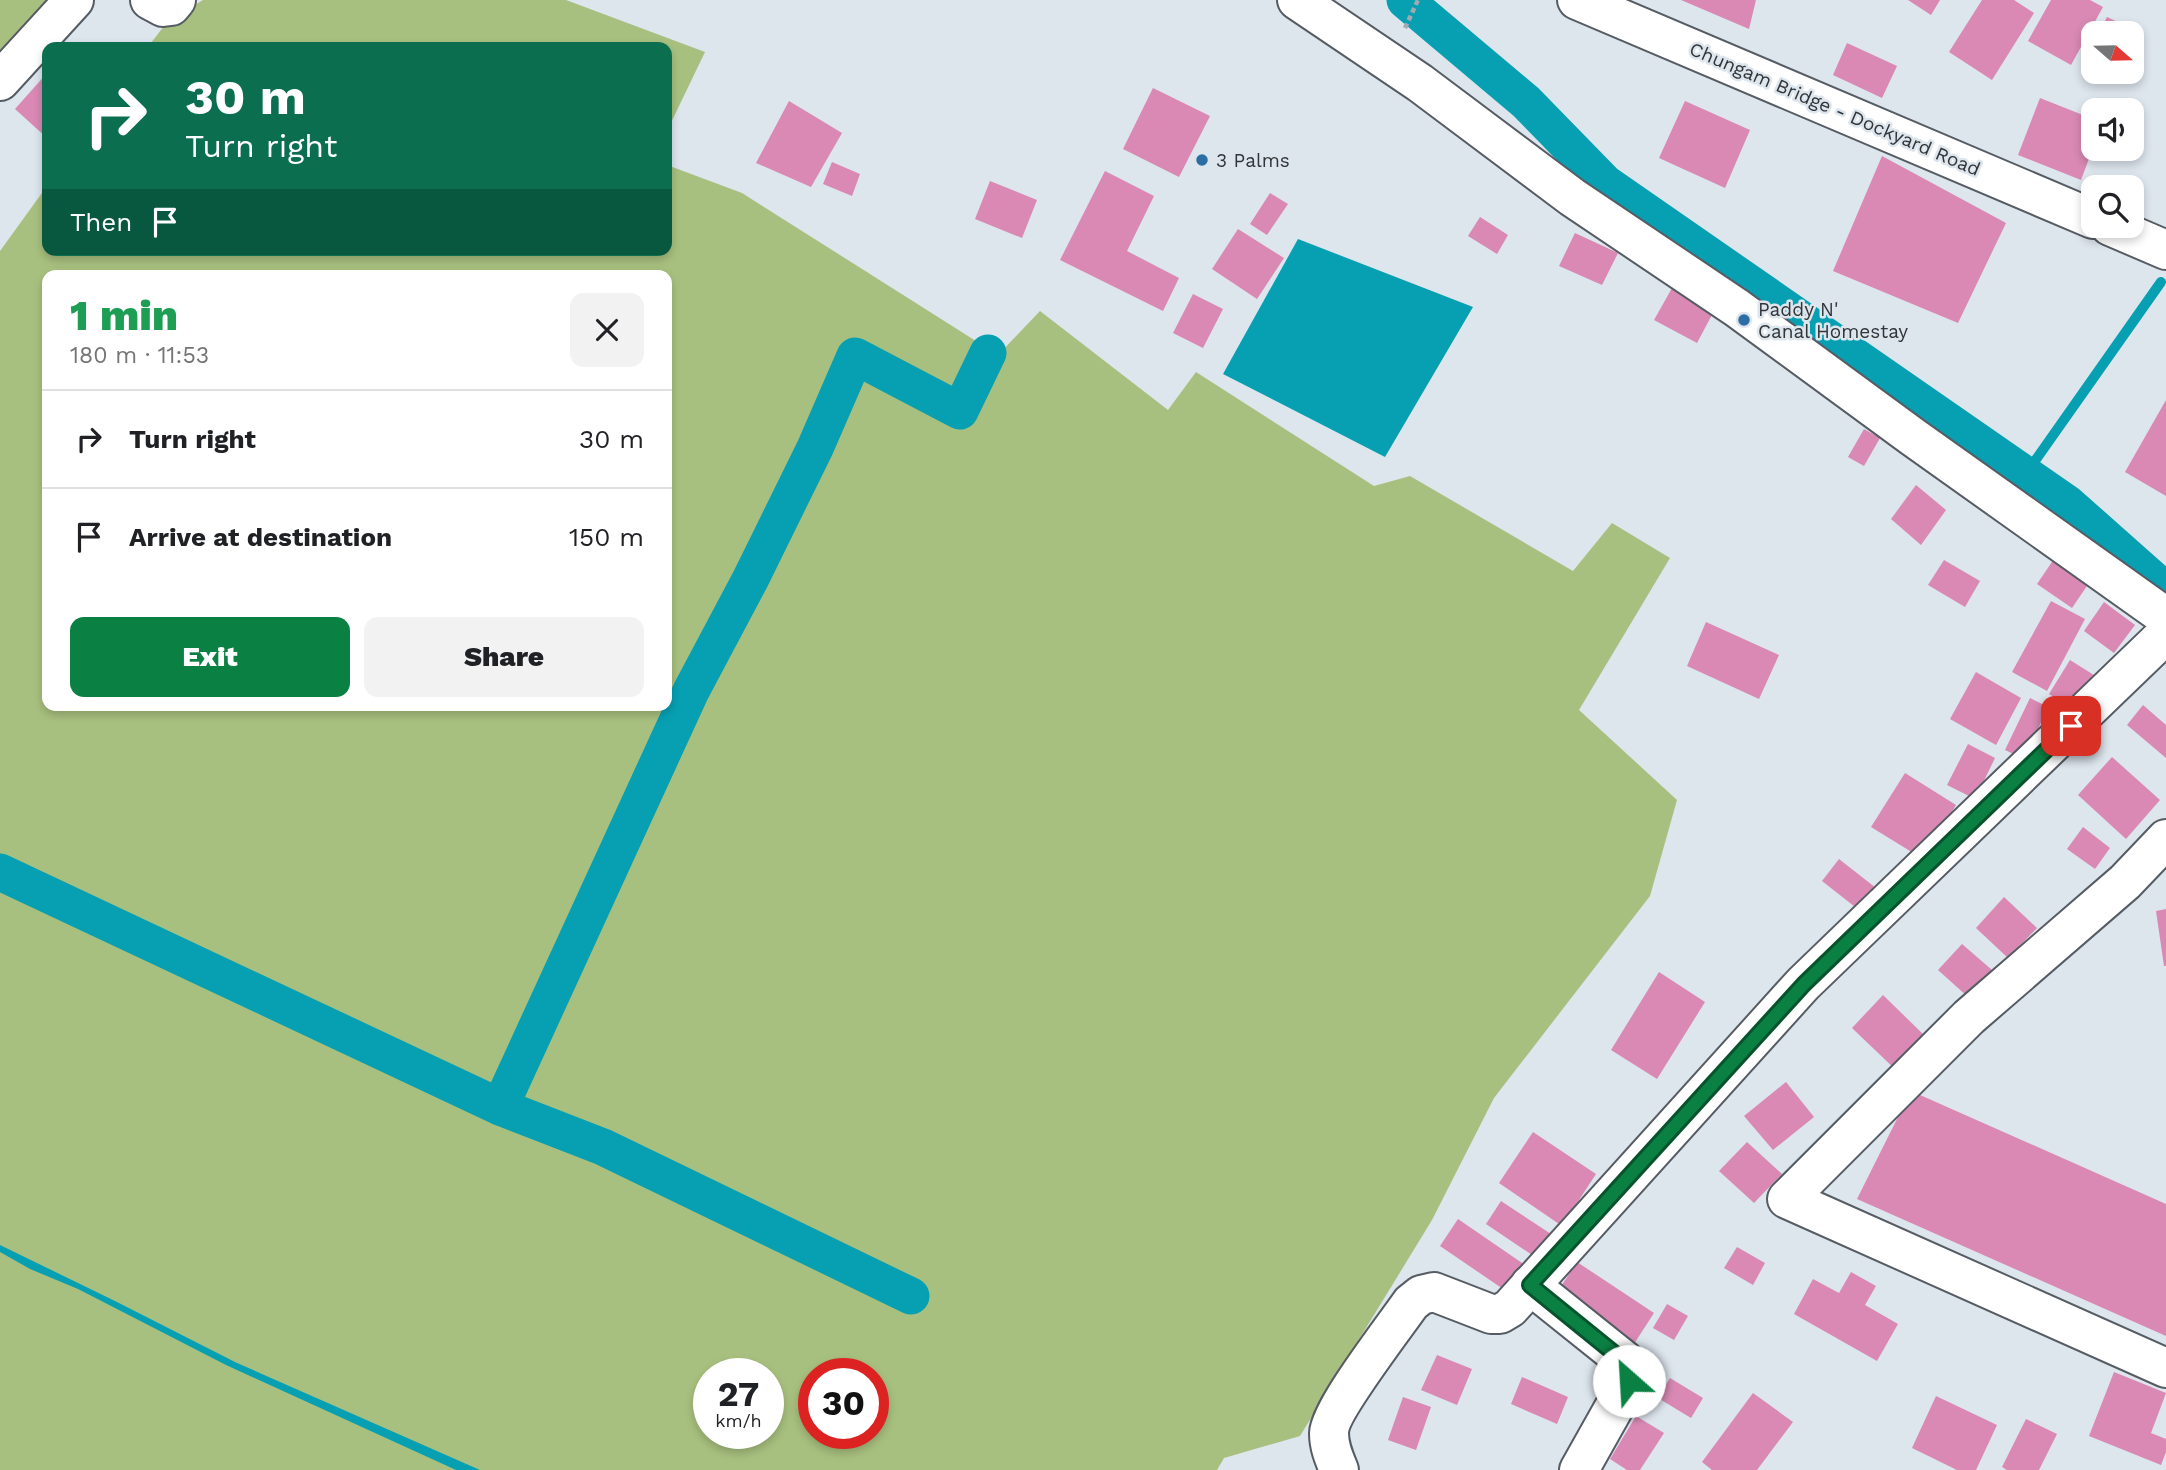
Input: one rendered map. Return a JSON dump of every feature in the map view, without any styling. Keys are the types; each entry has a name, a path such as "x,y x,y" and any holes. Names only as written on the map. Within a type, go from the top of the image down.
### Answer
{"street":[{"path":"0,81 74,0"},
{"path":"150,0 163,7 171,6 176,0"},
{"path":"1297,0 1420,82 1572,197 1737,308 2166,617"},
{"name":"Chungam Bridge - Dockyard Road","path":"1577,0 2081,214"},
{"path":"2138,238 2166,250"},
{"path":"1339,1470 1331,1454 1328,1431 1338,1407 1411,1303 1421,1295 1434,1292 1491,1314 1500,1314 1510,1308 1804,984 2166,634"},
{"path":"2166,839 2125,882 1969,1017 1787,1199 2166,1368"},
{"path":"1530,1285 1625,1362 1629,1370 1629,1381 1579,1470"}],"path":[{"path":"1402,36 1419,0"}],"green space":[{"path":"0,0 62,0 0,68"},
{"path":"203,0 566,0 705,52 672,121 672,42 152,42 167,22"},
{"path":"672,167 742,193 998,355 1040,311 1168,410 1196,372 1374,486 1410,476 1573,571 1612,523 1670,558 1579,710 1677,800 1650,896 1494,1098 1432,1220 1300,1436 1224,1458 1217,1470 0,1470 0,251 42,193 42,256 672,256"}],"water":[{"path":"1298,239 1473,307 1385,457 1223,374"},
{"path":"0,1245 235,1362 480,1470 456,1470 226,1365 78,1289 30,1269 0,1252"}],"building":[{"path":"1681,0 1756,0 1749,29"},
{"path":"1908,0 1940,0 1931,15"},
{"path":"1982,0 2014,0 2034,13 1992,80 1949,52"},
{"path":"2051,0 2090,0 2103,7 2095,21 2081,21 2081,47 2071,65 2028,41"},
{"path":"1847,43 1897,66 1882,98 1833,75"},
{"path":"42,79 42,133 15,109"},
{"path":"1153,88 1210,116 1179,177 1123,149"},
{"path":"2040,98 2081,114 2081,161 2088,161 2081,180 2018,155"},
{"path":"789,101 842,133 811,187 756,163"},
{"path":"1685,101 1750,130 1725,188 1659,158"},
{"path":"1882,156 2006,223 1958,323 1833,271"},
{"path":"832,162 860,174 852,196 823,184"},
{"path":"1105,171 1154,196 1127,251 1179,278 1163,311 1060,260"},
{"path":"990,181 1037,200 1022,238 975,219"},
{"path":"1270,193 1288,204 1267,235 1250,224"},
{"path":"1480,217 1508,235 1497,254 1468,236"},
{"path":"1238,229 1284,258 1257,299 1212,269"},
{"path":"1575,233 1618,253 1602,285 1559,266"},
{"path":"1672,288 1714,311 1697,343 1654,320"},
{"path":"1193,294 1223,309 1203,348 1173,333"},
{"path":"2166,400 2166,496 2125,472"},
{"path":"1864,429 1880,438 1864,466 1848,457"},
{"path":"1916,485 1946,510 1921,545 1891,519"},
{"path":"2056,556 2091,580 2072,608 2037,584"},
{"path":"1944,560 1980,581 1965,607 1928,585"},
{"path":"2051,601 2085,619 2047,691 2012,672"},
{"path":"2104,602 2135,625 2114,653 2084,631"},
{"path":"1706,622 1779,655 1759,699 1687,666"},
{"path":"2070,660 2097,677 2076,711 2049,694"},
{"path":"1976,672 2021,698 1996,745 1950,719"},
{"path":"2030,698 2048,707 2024,759 2005,750"},
{"path":"2143,705 2166,725 2166,758 2127,725"},
{"path":"1968,744 1995,758 1975,799 1947,785"},
{"path":"2112,757 2160,800 2126,839 2078,795"},
{"path":"1905,773 1956,805 1923,859 1871,827"},
{"path":"2083,827 2110,848 2095,869 2067,849"},
{"path":"1839,859 1876,888 1859,910 1822,881"},
{"path":"2004,897 2037,928 2008,958 1976,928"},
{"path":"2166,909 2166,966 2164,966 2156,911"},
{"path":"1962,944 1992,970 1968,997 1938,970"},
{"path":"1659,972 1705,1002 1657,1079 1611,1050"},
{"path":"1883,995 1927,1038 1897,1071 1852,1028"},
{"path":"1786,1082 1814,1117 1773,1150 1744,1116"},
{"path":"1911,1091 2166,1204 2166,1336 1857,1199"},
{"path":"1533,1132 1596,1174 1562,1226 1499,1183"},
{"path":"1747,1142 1782,1174 1754,1203 1719,1171"},
{"path":"1501,1201 1551,1234 1535,1257 1486,1224"},
{"path":"1458,1219 1525,1265 1506,1291 1440,1246"},
{"path":"1737,1247 1765,1263 1753,1285 1724,1268"},
{"path":"1577,1262 1654,1313 1632,1347 1554,1297"},
{"path":"1851,1272 1876,1286 1865,1305 1898,1324 1877,1361 1794,1314 1813,1279 1839,1293"},
{"path":"1667,1304 1688,1316 1674,1340 1653,1328"},
{"path":"1437,1355 1472,1369 1457,1405 1421,1390"},
{"path":"2114,1372 2166,1393 2151,1433 2166,1439 2166,1452 2161,1465 2089,1436"},
{"path":"1522,1377 1568,1397 1557,1424 1511,1404"},
{"path":"1670,1378 1703,1398 1691,1418 1658,1398"},
{"path":"1753,1393 1793,1422 1757,1470 1712,1470 1702,1462"},
{"path":"1936,1396 1997,1425 1976,1470 1957,1470 1912,1448"},
{"path":"1403,1397 1431,1407 1416,1450 1388,1440"},
{"path":"1636,1416 1664,1433 1640,1470 1627,1470 1610,1459"},
{"path":"2026,1419 2057,1434 2039,1470 2007,1470 2002,1467"}],"waterway":[{"path":"1405,0 1526,102 1605,183 2068,504 2166,591"},
{"path":"2025,475 2161,282"},
{"path":"911,1296 603,1147 500,1107 691,691 750,580 815,448 855,356 960,411 988,353"},
{"path":"0,872 500,1107"}],"place":[{"name":"3 Palms","path":"1202,160"},
{"name":"Paddy N' Canal Homestay","path":"1744,320"}],"route":[{"path":"1629,1381 1629,1370 1625,1362 1530,1285 1804,984 2071,726"}]}
